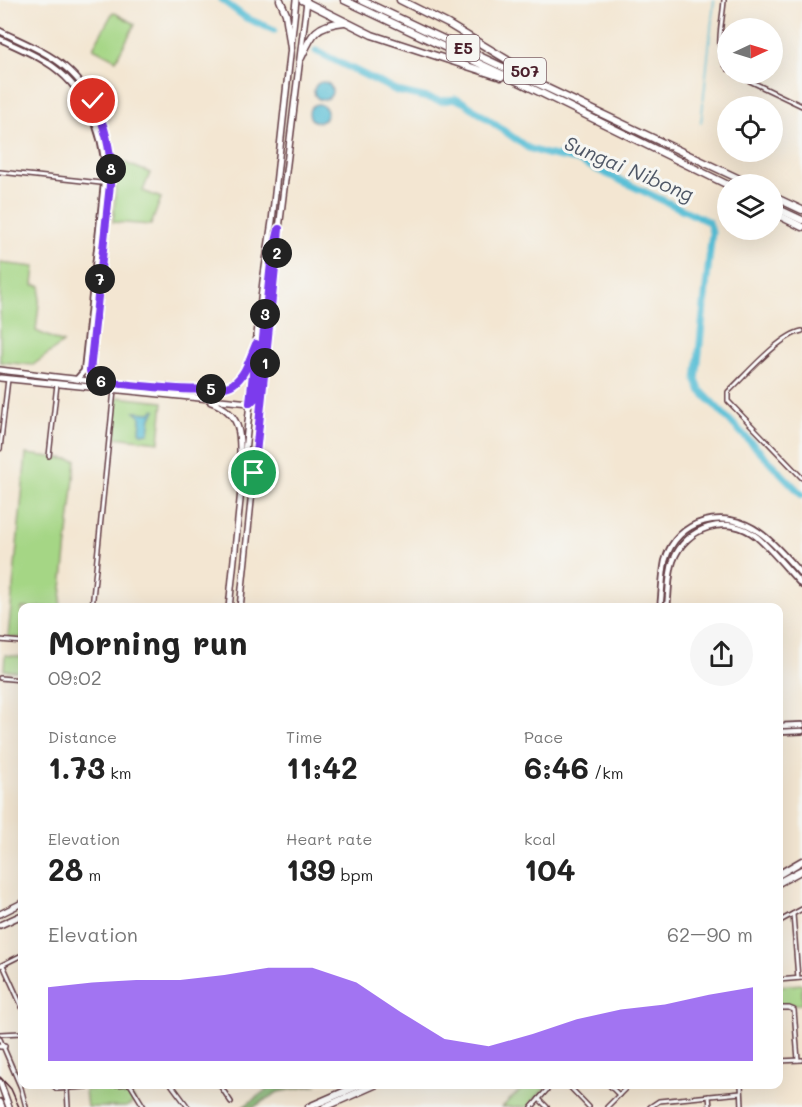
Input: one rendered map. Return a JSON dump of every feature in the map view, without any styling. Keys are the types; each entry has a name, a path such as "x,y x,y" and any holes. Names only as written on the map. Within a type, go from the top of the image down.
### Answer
{"highway":[{"path":"280,0 286,14 291,48"},
{"name":"E5","path":"344,0 519,82 717,180"},
{"name":"E5","path":"362,0 729,174"},
{"name":"507","path":"400,0 447,24 565,96"},
{"name":"507","path":"305,1 372,35 519,82"},
{"path":"301,58 310,38 320,27 344,22"},
{"path":"783,201 802,210"},
{"path":"783,211 802,220"},
{"path":"783,218 802,227"},
{"path":"783,871 802,861"},
{"path":"783,880 802,870"},
{"path":"309,1107 350,1089"},
{"path":"325,1107 366,1089"}],"main road":[{"path":"230,603 256,344 275,198 296,0"},
{"path":"241,603 279,229 301,58 305,1"},
{"path":"0,378 250,403 257,396 271,263 279,229"},
{"path":"0,370 167,388 213,389 228,387 242,376 256,344"},
{"path":"203,400 228,411 235,418 239,430 240,500"},
{"path":"0,914 18,905"},
{"path":"0,925 18,917"},
{"path":"0,1082 9,1107"},
{"path":"0,1102 2,1107"}],"street":[{"path":"723,18 724,0"},
{"path":"0,31 45,53 65,67 93,101 107,138 111,155 110,184 90,371 94,381"},
{"path":"0,39 46,62 66,77 98,128 105,156 84,371 77,379"},
{"path":"756,84 802,106"},
{"path":"86,106 93,101"},
{"path":"0,171 110,184"},
{"path":"802,331 795,332 781,341 727,395 728,400 802,478"},
{"path":"0,449 8,379"},
{"path":"49,456 57,384"},
{"path":"93,603 114,390"},
{"path":"661,603 665,562 678,538 696,524 717,518 738,521 762,533 802,575"},
{"path":"668,603 672,564 678,549 687,538 699,530 719,525 747,531 757,537 802,585"},
{"path":"0,640 18,642"},
{"path":"0,678 18,680"},
{"path":"783,726 802,725"},
{"path":"783,732 802,731"},
{"path":"783,919 802,909"},
{"path":"783,980 800,978 793,914"},
{"path":"18,957 2,965 18,999"},
{"path":"783,1008 789,1008 795,1013 800,1060 783,1061"},
{"path":"18,1034 0,1036 2,1046 18,1081"},
{"path":"21,1089 26,1107"},
{"path":"57,1089 67,1089 68,1107"},
{"path":"132,1089 144,1107"},
{"path":"175,1089 188,1107"},
{"path":"222,1089 231,1102"},
{"path":"532,1107 548,1089"},
{"path":"572,1089 589,1107"},
{"path":"613,1089 619,1095"},
{"path":"607,1107 625,1089"},
{"path":"741,1089 742,1107"},
{"path":"650,1107 659,1101 741,1093"},
{"path":"709,1096 710,1107"},
{"path":"539,1099 547,1107"}],"green space":[{"path":"113,12 135,24 116,60 93,48"},
{"path":"118,160 150,173 143,191 161,198 151,225 113,222"},
{"path":"0,263 35,267 33,285 41,286 36,331 63,343 33,365 0,362"},
{"path":"117,397 163,402 159,442 114,437"},
{"path":"26,454 76,460 60,603 18,603 18,638 8,637"},
{"path":"5,655 18,657 18,672 4,670"},
{"path":"802,984 802,1004 783,1005 783,986"},
{"path":"128,1089 135,1101 126,1107 87,1107 85,1090"},
{"path":"268,1089 295,1089 278,1092 254,1107 243,1107"},
{"path":"522,1089 544,1089 527,1107 502,1107"}],"water":[{"path":"323,82 329,85 332,91 329,97 323,100 317,97 314,91 317,85"},
{"path":"318,104 324,107 327,113 324,119 318,122 312,119 309,113 312,107"},
{"path":"155,409 151,417 149,433 142,434 140,432 141,417 135,412 150,413"}],"waterway":[{"name":"Sungai Nibong","path":"222,0 246,18 274,30"},
{"path":"701,123 714,0"},
{"name":"Sungai Nibong","path":"316,51 397,91 441,101 456,99 528,148 577,160 709,222 712,232 696,380 700,390 802,495"}],"tram line":[{"path":"0,1077 11,1089 19,1107"}],"route":[{"path":"93,101 105,129 111,155 111,175 90,371 94,381 167,388 228,387 242,376 256,344 250,403 257,396 271,263 279,229 254,473"}]}
